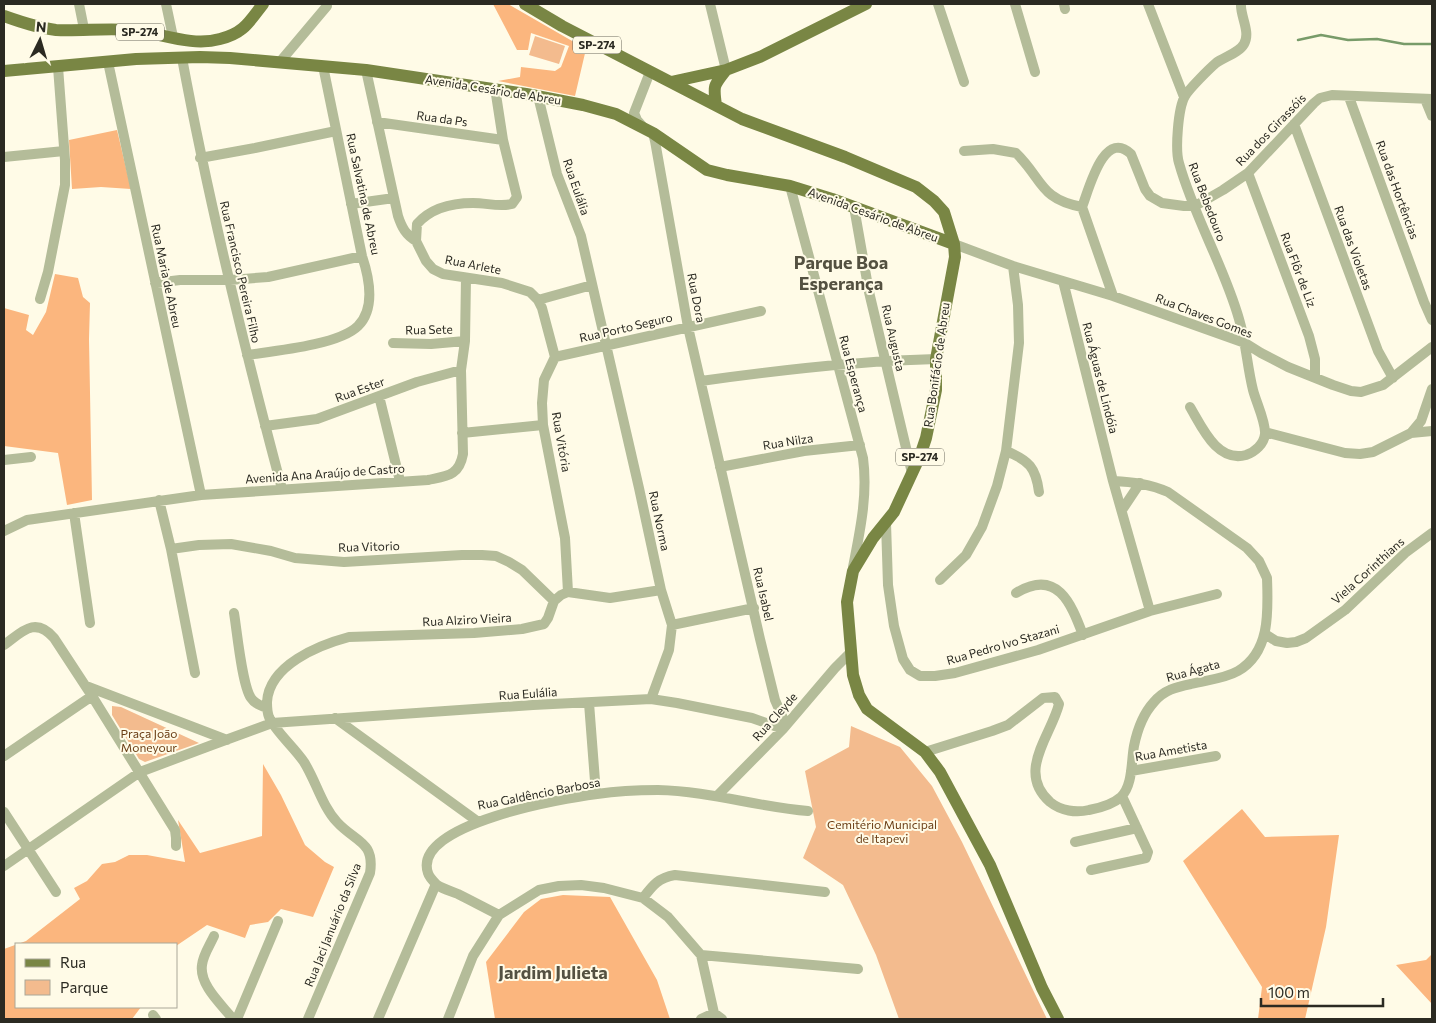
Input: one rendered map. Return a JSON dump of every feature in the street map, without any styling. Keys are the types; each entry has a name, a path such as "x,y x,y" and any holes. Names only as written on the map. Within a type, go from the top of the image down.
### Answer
{"main road":[{"path":"231,58 227,53 228,46 263,4"},
{"name":"SP-274","path":"525,4 562,26 672,82"},
{"path":"672,82 726,70 762,56 866,4"},
{"name":"SP-274","path":"4,16 39,27 56,30 135,30 173,38 209,41 232,35 244,29"},
{"name":"Avenida Cesário de Abreu","path":"4,71 108,62 182,58 231,58 366,70 495,88 583,105 616,114 649,131 708,170 790,186 854,207 954,244"},
{"path":"716,104 715,84 726,70"},
{"name":"Rua Bonifácio de Abreu","path":"672,82 742,119 845,156 916,187 934,201 944,212 954,244 955,257 936,359 936,390 931,418 920,456 897,505 886,523 873,538 853,571 847,602 850,653"},
{"name":"SP-274","path":"850,653 853,675 859,694 867,708 925,752 951,790 990,865 1042,988 1058,1019"}],"street":[{"path":"79,4 84,29"},
{"path":"166,4 173,38"},
{"path":"710,4 726,70"},
{"path":"938,4 964,82"},
{"path":"1015,4 1035,72"},
{"path":"1148,4 1184,97 1214,65 1240,49 1244,44 1246,32 1240,4"},
{"path":"279,63 327,6"},
{"name":"Rua Francisco Pereira Filho","path":"182,58 200,158 247,355 282,489"},
{"name":"Rua Maria de Abreu","path":"108,62 201,495"},
{"name":"Rua Salvatina de Abreu","path":"247,355 302,347 326,341 358,326 365,316 370,291 369,278 362,256 323,66"},
{"path":"40,299 48,272 65,185 58,67"},
{"name":"Rua Arlete","path":"366,70 402,228 408,236 416,241 426,261 433,269 443,274 502,283 530,292 538,300"},
{"path":"649,131 637,120 634,113 650,72"},
{"path":"416,241 416,224 431,212 442,207 473,203 505,206 512,204 517,197 503,140 495,88"},
{"name":"Rua Eulália","path":"538,96 557,174 581,236 606,346"},
{"name":"Rua dos Girassóis","path":"1195,206 1248,173 1320,98 1332,96 1429,99"},
{"name":"Rua Bebedouro","path":"1184,97 1176,141 1177,153 1195,206 1239,318 1253,390 1265,432"},
{"name":"Rua das Hortências","path":"1349,97 1432,320"},
{"path":"1429,99 1432,116"},
{"path":"616,114 627,115 634,113"},
{"name":"Rua da Ps","path":"377,122 503,140"},
{"name":"Rua das Violetas","path":"1294,124 1378,351 1393,378"},
{"path":"200,158 336,131"},
{"name":"Rua Dora","path":"649,131 688,327 702,381 720,467"},
{"path":"1113,296 1082,207 1100,162 1107,152 1120,147 1127,149 1131,154 1146,190 1156,200 1173,206 1195,206"},
{"path":"964,151 993,149 1016,153 1043,188 1053,197 1066,204 1082,207"},
{"path":"4,157 64,151"},
{"name":"Rua Flôr de Liz","path":"1248,173 1309,336 1315,359 1316,377"},
{"name":"Rua Esperança","path":"790,186 860,445 865,475 865,491 853,571"},
{"path":"352,204 394,198"},
{"name":"Rua Augusta","path":"854,207 869,292 912,473"},
{"name":"Rua Chaves Gomes","path":"954,244 1013,266 1113,296 1245,343 1272,359 1351,391 1361,392 1376,388 1393,378 1432,347"},
{"path":"155,283 180,280 230,280 284,274 362,256"},
{"path":"940,580 966,555 978,535 997,486 1006,451 1020,343 1013,266"},
{"name":"Avenida Ana Araújo de Castro","path":"4,531 27,520 159,500 201,495 440,478 458,470 463,454 462,370 465,341 466,278"},
{"name":"Rua Águas de Lindóia","path":"1063,281 1113,481 1150,611"},
{"path":"555,357 548,324 538,300 592,285"},
{"name":"Rua Porto Seguro","path":"555,357 760,310"},
{"name":"Rua Sete","path":"393,343 431,344 465,341"},
{"name":"Rua Norma","path":"606,346 661,590 672,625 669,650 651,699"},
{"name":"Rua Vitória","path":"555,357 548,368 544,380 543,425 565,538 568,592"},
{"path":"702,381 774,371 886,360 936,359"},
{"name":"Rua Ester","path":"265,426 317,418 417,382 462,370"},
{"path":"1190,407 1206,434 1226,454 1241,456 1255,451 1264,440 1265,432 1345,453 1360,454 1373,452 1410,433 1421,421 1432,389"},
{"path":"379,396 400,481"},
{"path":"462,433 543,425"},
{"path":"1410,433 1432,431"},
{"name":"Rua Nilza","path":"720,467 804,451 860,445"},
{"path":"1006,451 1019,456 1028,463 1034,471 1038,492"},
{"path":"4,460 31,457"},
{"name":"Rua Isabel","path":"720,467 775,700 784,727"},
{"path":"1113,481 1156,486 1168,492 1254,553 1267,578 1265,634"},
{"path":"1122,510 1140,483"},
{"path":"159,500 171,549 195,673"},
{"path":"74,513 90,623"},
{"name":"Rua Pedro Ivo Stazani","path":"886,523 888,585 896,635 903,659 910,670 920,676 955,673 1038,650 1150,611 1217,594"},
{"name":"Viela Corinthians","path":"1265,634 1276,641 1296,642 1306,638 1361,597 1405,553 1432,533"},
{"name":"Rua Vitorio","path":"171,549 199,545 231,544 271,551 295,558 344,562 482,555 496,556 522,570 554,601"},
{"path":"1016,593 1031,586 1041,585 1059,591 1067,599 1073,610 1083,635"},
{"path":"554,601 568,592 610,598 661,590"},
{"name":"Rua Alziro Vieira","path":"267,708 270,687 275,678 283,670 313,650 332,641 349,637 474,633 522,629 544,624 554,601"},
{"path":"672,625 754,608"},
{"path":"234,613 244,678 249,694 256,704 267,708 272,723"},
{"path":"4,645 26,630 34,627 42,627 48,631 86,686 175,830 176,846"},
{"name":"Rua Ágata","path":"1122,796 1129,783 1134,746 1139,728 1149,708 1162,694 1175,688 1221,678 1238,671 1250,662 1259,650 1265,634"},
{"name":"Rua Cleyde","path":"717,796 784,727 850,653"},
{"path":"86,686 227,740"},
{"path":"4,756 92,696"},
{"path":"925,752 992,732 1008,724 1043,698 1055,697 1060,704 1058,712 1040,749 1035,767 1040,790 1055,806 1075,811 1098,809 1122,796 1148,852 1146,858 1091,870"},
{"name":"Rua Eulália","path":"4,866 140,772 272,723 651,699 752,718 784,727"},
{"path":"589,703 596,794"},
{"name":"Rua Galdêncio Barbosa","path":"335,718 477,821 596,794 656,790 676,790 808,812"},
{"name":"Rua Jaci Januário da Silva","path":"272,723 296,751 337,822 359,840 371,856 370,873 308,1019"},
{"name":"Rua Ametista","path":"1131,771 1216,756"},
{"path":"4,812 56,892"},
{"path":"477,821 439,842 431,851 426,862 428,874 436,884 499,915"},
{"path":"1075,842 1137,828"},
{"path":"643,898 654,883 663,877 674,874 825,892"},
{"path":"378,1019 436,884"},
{"path":"448,1019 473,956 499,915 539,890 559,886 581,885 604,888 643,898 668,917 701,955 718,1016 701,1019"},
{"path":"237,1019 278,921"},
{"path":"214,936 202,966 202,976 233,1019"},
{"path":"701,955 858,969"}],"green space":[{"path":"535,36 565,46 559,64 529,55"},
{"name":"Praça João Moneyour","path":"112,706 121,707 199,743 145,762 139,759 112,715"},
{"name":"Cemitério Municipal de Itapevi","path":"851,726 900,747 932,786 962,842 1047,1019 899,1019 876,955 843,885 803,858 816,827 805,771 849,747"}],"shaded area":[{"path":"493,4 508,4 586,49 575,96 498,81 520,77 521,67 555,71 561,67 569,46 531,33 528,50 517,50"},
{"path":"117,130 131,189 101,187 72,189 69,140"},
{"path":"55,274 78,278 83,297 90,303 92,500 67,505 58,453 4,446 4,308 29,315 26,330 33,335 46,312"},
{"path":"263,764 281,795 305,845 334,867 313,917 281,909 268,922 250,925 245,938 207,925 178,945 178,943 21,943 26,941 80,899 74,888 87,881 102,864 115,862 129,855 147,855 185,862 178,820 200,853 262,836"},
{"path":"1242,809 1265,837 1339,835 1326,927 1305,1019 1258,1019 1262,987 1183,861"},
{"path":"563,895 610,897 657,980 670,1019 495,1019 486,962 524,912 541,899"},
{"path":"15,945 15,1008 140,1008 132,1019 4,1019 4,949"},
{"path":"1432,954 1432,1004 1396,965 1426,960"}],"waterway":[{"path":"1298,40 1321,35 1348,40 1377,39 1404,44 1432,44"}],"district":[{"name":"Parque Boa Esperança","path":"841,273"},
{"name":"Jardim Julieta","path":"553,973"}]}
